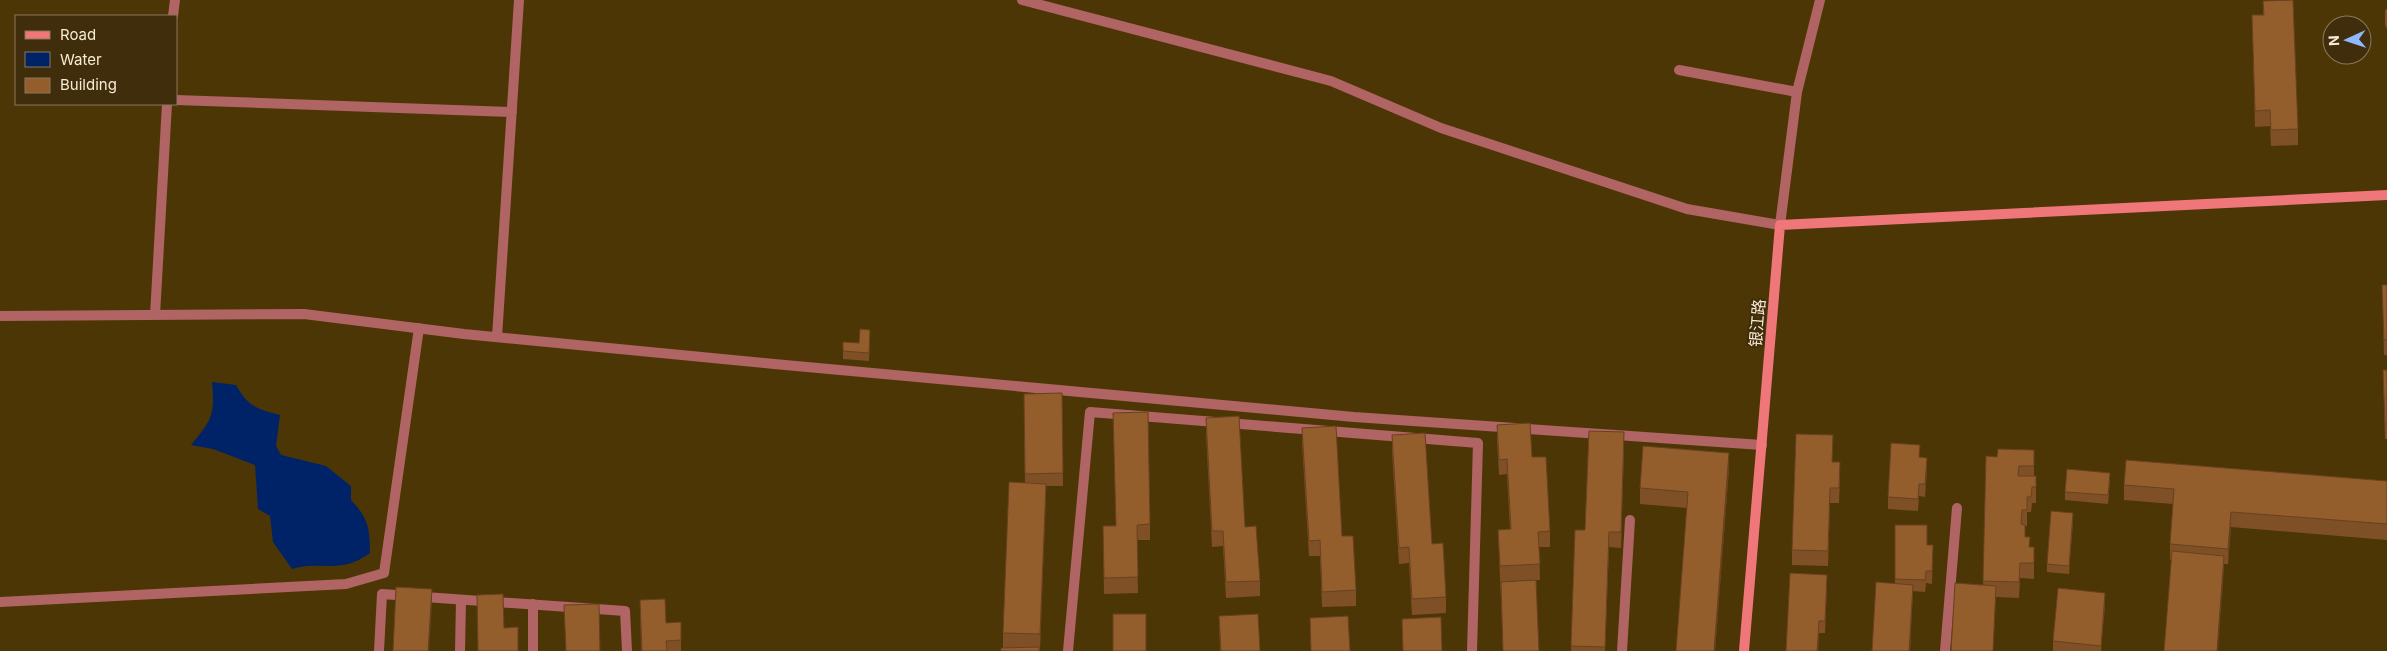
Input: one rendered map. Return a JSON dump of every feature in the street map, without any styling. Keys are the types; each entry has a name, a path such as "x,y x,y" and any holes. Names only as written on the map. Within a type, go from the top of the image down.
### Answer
{"street":[{"path":"173,15 175,0"},
{"path":"497,337 518,0"},
{"path":"1022,0 1332,81 1441,128 1687,209 1780,225 2387,195"},
{"name":"银江路","path":"1744,651 1780,225 1797,92 1820,0"},
{"path":"1679,70 1797,92"},
{"path":"178,100 512,112"},
{"path":"155,315 168,105"},
{"path":"0,316 304,314 497,337 1354,417 1762,446"},
{"path":"0,602 346,584 384,573 419,328"},
{"path":"1068,651 1090,412 1478,443 1472,651"},
{"path":"1945,651 1957,508"},
{"path":"1622,651 1630,520"},
{"path":"379,651 382,594 625,611 627,651"},
{"path":"460,651 461,600"},
{"path":"532,604 533,651"}],"water":[{"path":"212,382 236,385 253,406 280,415 276,446 281,455 326,466 351,486 351,500 361,512 367,524 370,553 350,564 292,569 273,542 270,516 258,509 255,465 213,449 191,445 208,423 213,402"}],"building":[{"path":"2293,0 2298,129 2271,130 2270,110 2255,111 2252,15 2264,15 2263,1"},
{"path":"2382,285 2387,285 2387,340 2384,340"},
{"path":"860,329 870,330 869,353 843,351 843,342 859,343"},
{"path":"2383,370 2387,370 2387,424 2385,424"},
{"path":"1062,393 1063,473 1025,474 1024,394"},
{"path":"1148,412 1150,524 1137,525 1138,577 1104,578 1103,526 1116,526 1113,413"},
{"path":"1239,416 1245,527 1256,526 1260,581 1226,582 1223,531 1212,531 1206,418"},
{"path":"1530,423 1532,457 1546,457 1550,531 1538,532 1540,564 1500,566 1498,530 1511,529 1507,459 1499,460 1497,425"},
{"path":"1336,426 1342,536 1353,536 1356,590 1322,592 1320,540 1309,541 1302,428"},
{"path":"1589,431 1624,432 1621,532 1609,532 1605,647 1571,646 1575,530 1585,530"},
{"path":"1425,433 1432,544 1443,543 1446,597 1412,599 1409,547 1399,548 1392,435"},
{"path":"1796,434 1833,435 1832,462 1840,462 1839,488 1830,488 1828,551 1792,550"},
{"path":"1891,443 1920,445 1919,457 1927,458 1925,484 1919,484 1918,499 1888,497"},
{"path":"1643,446 1729,453 1714,651 1676,651 1688,492 1640,488"},
{"path":"1998,449 2034,450 2034,466 2019,466 2018,476 2036,476 2036,487 2032,487 2031,497 2027,497 2027,510 2022,510 2021,524 2025,525 2025,537 2030,537 2029,547 2034,547 2034,563 2020,563 2019,582 1983,581 1986,456 1997,457"},
{"path":"2126,460 2387,481 2387,524 2231,512 2228,549 2170,544 2174,489 2124,485"},
{"path":"2067,469 2110,473 2108,495 2065,492"},
{"path":"1009,482 1046,484 1040,634 1003,633"},
{"path":"2051,511 2073,513 2069,566 2047,564"},
{"path":"1895,525 1927,525 1927,545 1933,545 1932,571 1926,571 1925,580 1895,579"},
{"path":"2172,551 2224,556 2217,651 2164,651"},
{"path":"1790,573 1827,575 1825,621 1819,621 1817,651 1786,651"},
{"path":"1536,580 1539,651 1503,651 1501,582"},
{"path":"1876,582 1913,585 1909,651 1872,651"},
{"path":"1955,583 1996,586 1993,651 1951,651"},
{"path":"396,587 432,589 428,651 393,651"},
{"path":"2058,588 2105,593 2101,646 2053,641"},
{"path":"503,594 504,628 518,627 518,651 478,651 477,595"},
{"path":"665,599 666,623 681,622 681,640 666,641 667,651 642,651 640,600"},
{"path":"599,604 600,651 566,651 564,605"},
{"path":"1113,614 1146,614 1146,651 1113,651"},
{"path":"1258,614 1260,651 1221,651 1219,616"},
{"path":"1348,616 1350,651 1311,651 1310,618"},
{"path":"1441,617 1442,651 1403,651 1402,619"},
{"path":"1039,647 1039,651 1001,651 1001,648"}]}
